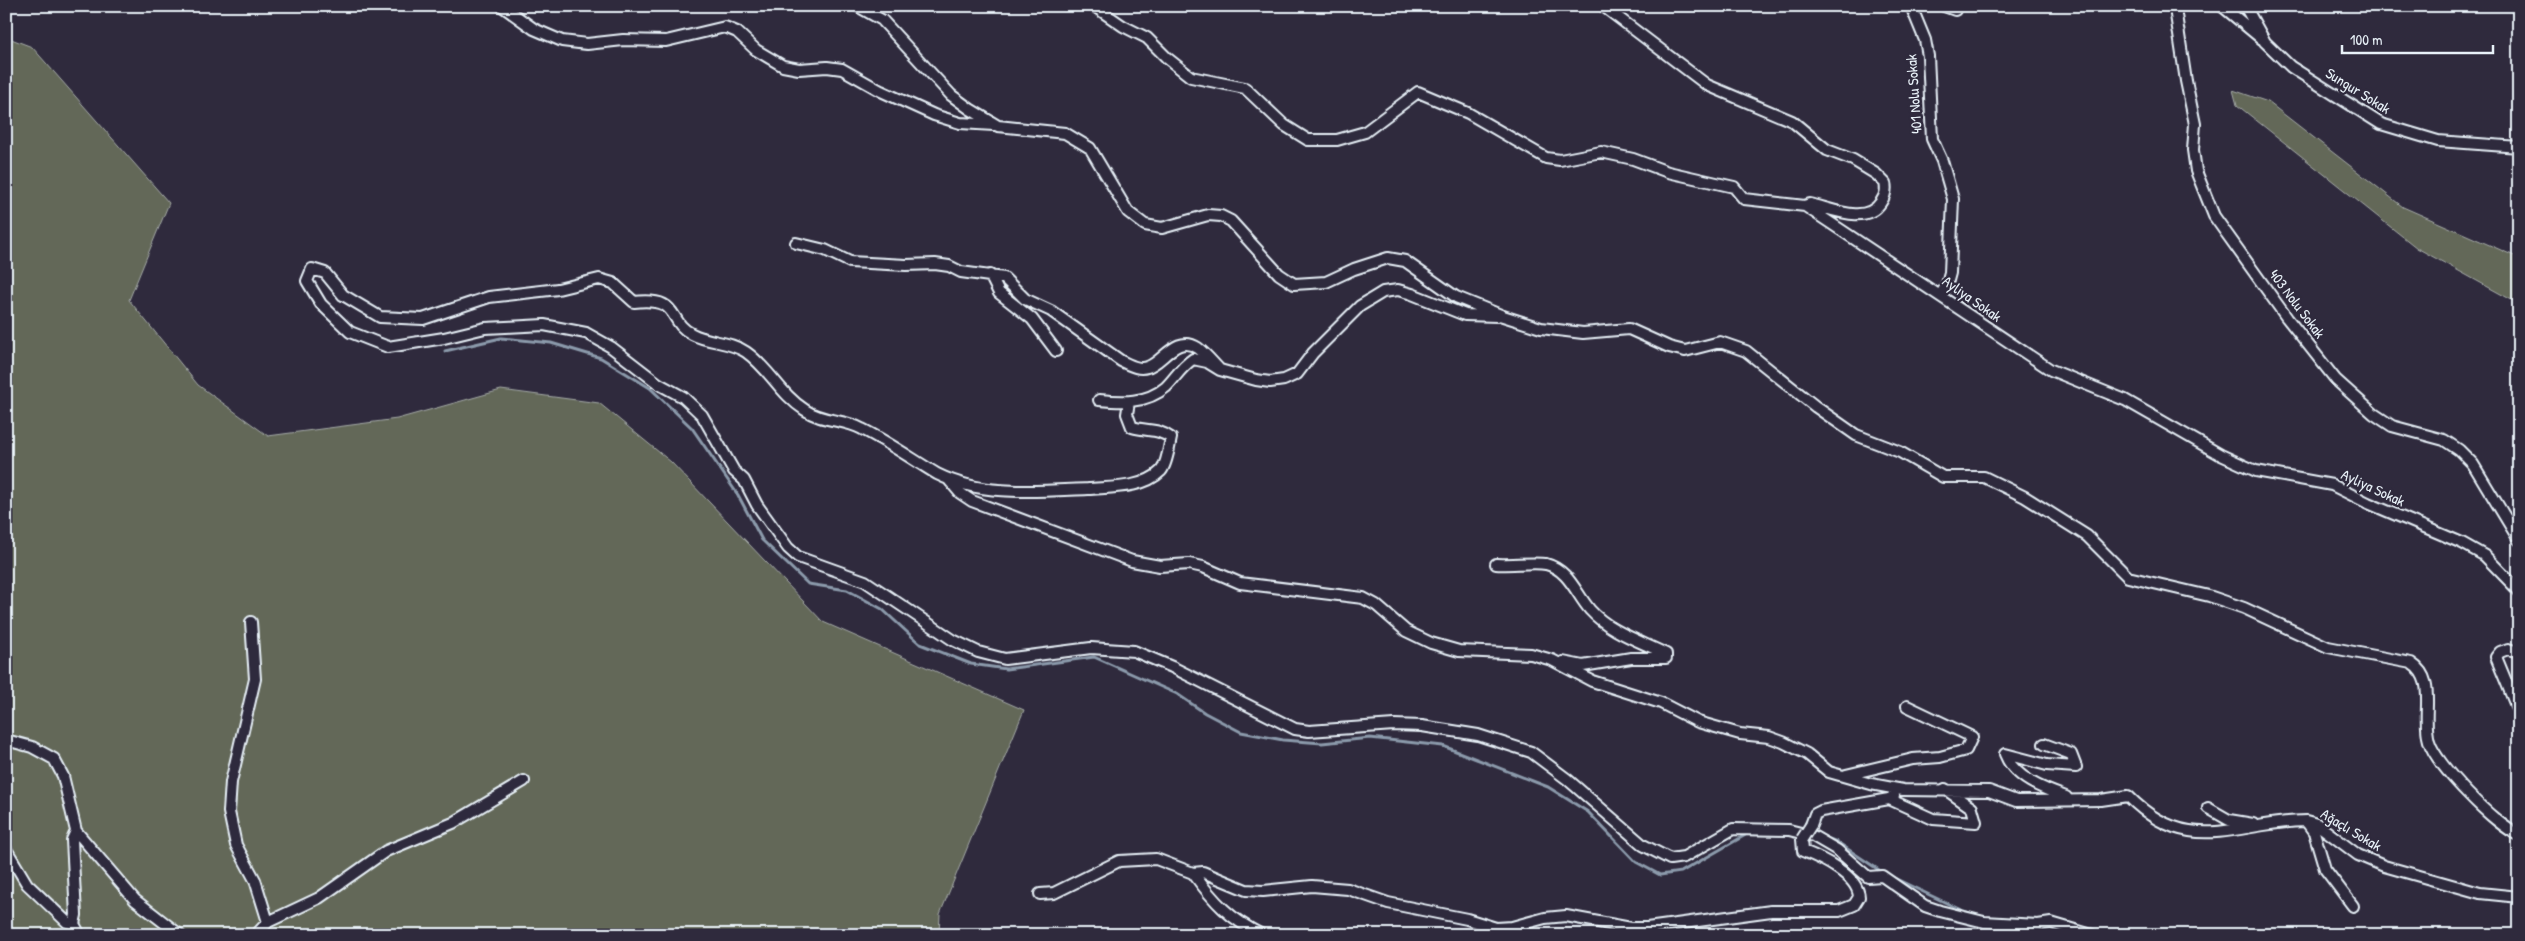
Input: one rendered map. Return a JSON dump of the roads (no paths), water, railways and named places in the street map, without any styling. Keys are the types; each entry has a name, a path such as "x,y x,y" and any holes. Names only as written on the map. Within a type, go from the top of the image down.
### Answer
{"street":[{"path":"502,6 534,30 562,41 587,44 622,40 666,41 725,27 737,32 756,50 783,66 799,69 827,67 842,69 881,91 934,115 960,123 1065,132 1090,148 1128,212 1145,225 1162,228 1208,215 1221,216 1231,221 1279,274 1294,284 1326,282 1354,269 1388,258 1405,260 1456,297 1503,316 1541,328 1583,334 1629,329 1669,347 1686,351 1720,342 1746,351 1816,407 1856,435 1900,452 1943,478 1984,477 2025,497 2087,536 2128,577 2209,596 2244,608 2328,647 2411,663 2420,669 2426,679 2429,743 2438,758 2478,805 2512,832 2519,835"},
{"path":"857,6 882,20 951,95 998,126"},
{"path":"1094,6 1123,26 1147,38 1167,58 1191,77 1245,88 1284,125 1308,140 1337,140 1365,132 1418,92 1468,113 1546,158 1560,160 1601,152 1734,188 1744,199 1805,206 1810,204 1848,214 1864,213 1878,206 1885,194 1886,188 1876,174 1853,160 1827,150 1792,121 1707,85 1603,6"},
{"name":"401 Nolu Sokak","path":"1911,6 1925,40 1928,56 1931,77 1932,139 1942,161 1953,199 1950,273 1947,284 1940,296"},
{"path":"1944,6 1954,10"},
{"name":"403 Nolu Sokak","path":"2178,6 2176,8 2178,24 2195,124 2193,150 2196,171 2214,216 2287,318 2336,380 2374,414 2392,426 2444,440 2460,450 2473,464 2519,540"},
{"path":"2222,6 2266,42"},
{"name":"Sungur Sokak","path":"2245,6 2266,42 2291,67 2387,126 2438,141 2519,146"},
{"name":"Ayliya Sokak","path":"1805,206 2051,370 2125,400 2221,455 2256,471 2332,485 2368,503 2462,543 2485,556 2519,591"},
{"path":"796,243 824,250 850,262 906,266 935,264 949,266 961,272 1004,278 1025,299 1051,311 1122,361 1134,367 1148,367 1170,350 1182,345 1197,347 1220,370"},
{"path":"1129,402 1126,414 1132,426 1146,431 1160,430 1171,438 1162,470 1138,483 1032,492 977,486 949,480 861,428 806,412 794,403 766,370 746,351 733,345 692,334 674,312 663,304 648,300 634,302 613,284 599,279 558,289 489,297 436,315 409,319 380,317 343,294 325,273 312,269 307,281 322,304 345,328 362,338 388,347 444,338 485,328 515,326 559,327 586,333 599,339 659,384 683,397 702,415 734,471 744,480 757,505 788,548 798,557 865,581 953,640 978,652 1005,659 1091,648 1134,652 1172,667 1295,729 1309,731 1394,725 1422,726 1478,735 1531,752 1567,779 1644,845 1670,859 1684,857 1733,829 1796,831 1813,836 1837,850 1868,877 1882,876 1925,906 1984,922 2038,925 2051,923 2092,935"},
{"path":"990,275 999,293 1032,319 1056,351"},
{"path":"1098,400 1129,402 1156,394 1166,386 1181,367 1193,359 1207,362 1220,370 1256,380 1270,382 1284,380 1296,374 1313,353 1360,306 1383,292 1398,290 1465,315 1503,316"},
{"path":"949,480 960,493 972,501 1132,561 1160,566 1189,564 1203,567 1240,583 1363,598 1376,605 1406,631 1431,643 1459,651 1531,654 1583,666 1632,658 1666,658 1666,654 1624,635 1600,619 1585,604 1570,580 1558,570 1538,564 1496,564"},
{"path":"251,622 254,679 231,782 228,812 236,845 255,880 268,922"},
{"path":"2519,652 2508,649 2500,652 2496,657 2519,713"},
{"path":"1552,660 1592,681 1661,703 1698,722 1740,734 1769,737 1783,742 1801,751 1829,772 1843,776 1903,790 1989,791 2016,801 2072,799"},
{"path":"1843,776 1913,759 1940,757 1966,750 1972,737 1907,706"},
{"path":"6,740 32,747 54,759 63,776 76,831 135,900 180,935"},
{"path":"2044,744 2071,754 2076,767 2047,764 2005,754 2010,767 2047,790 2072,799"},
{"path":"256,935 268,922 319,898 386,851 453,823 524,781"},
{"path":"1889,799 1933,818 1976,822 1972,808 1945,789"},
{"path":"1040,894 1054,892 1119,861 1156,858 1193,873 1203,872 1246,890 1263,891 1312,886 1348,889 1388,903 1467,919 1496,928 1512,927 1545,918 1566,916 1631,928 1647,928 1772,911 1839,911 1854,905 1859,897 1856,883 1821,858 1803,851 1802,839 1811,825 1815,814 1821,810 1889,799 1903,790"},
{"name":"Ağaçlı Sokak","path":"2072,799 2101,800 2128,796 2141,809 2177,830 2220,832 2306,821 2317,824 2358,855 2384,866 2480,893 2519,897"},
{"path":"2208,808 2229,820 2262,826"},
{"path":"2306,821 2314,832 2325,869 2353,906"},
{"path":"76,831 72,840 76,915 74,924 80,935"},
{"path":"6,849 28,884 67,922 74,924"},
{"path":"1193,873 1216,904 1241,925 1262,935"}],"waterway":[{"path":"445,351 501,338 551,343 601,358 650,388 692,428 738,495 762,540 808,584 847,590 882,609 920,644 971,664 1006,669 1094,657 1177,694 1205,713 1241,732 1283,740 1322,743 1370,738 1443,746 1548,787 1588,812 1636,862 1660,875 1681,872 1749,833"},
{"path":"1776,825 1792,826"},
{"path":"1824,837 1837,842 1882,872"},
{"path":"1890,876 1961,910 1978,916"},
{"path":"2020,928 2043,935"}]}
